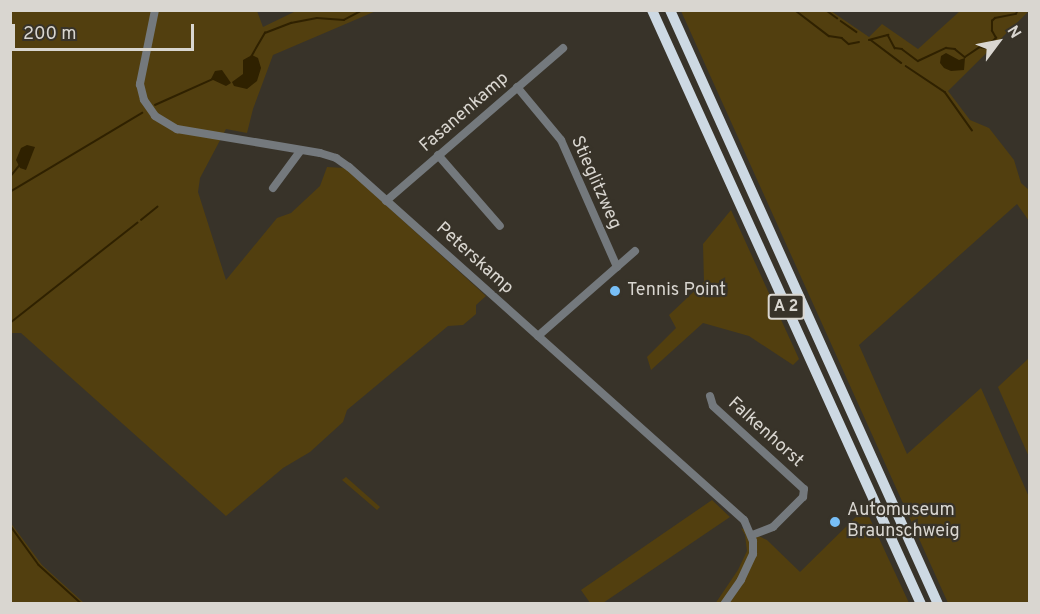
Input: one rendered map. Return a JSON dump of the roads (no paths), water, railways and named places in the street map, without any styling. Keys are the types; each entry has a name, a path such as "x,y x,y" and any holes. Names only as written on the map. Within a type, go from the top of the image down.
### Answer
{"highway":[{"name":"A 2","path":"652,10 921,603"},
{"name":"A 2","path":"670,10 938,603"}],"street":[{"name":"Peterskamp","path":"155,10 140,77 141,90 146,103 160,121 177,129 336,158 735,511 744,520 752,535"},
{"name":"Fasanenkamp","path":"386,201 563,48"},
{"name":"Stieglitzweg","path":"517,87 561,140 617,267"},
{"path":"273,188 301,150"},
{"path":"438,154 500,226"},
{"path":"538,336 635,251"},
{"name":"Falkenhorst","path":"710,396 713,406 804,489 803,497 773,527 752,535"},
{"path":"724,603 752,560 752,535"}],"waterway":[{"path":"251,57 265,33 291,23 317,18 344,20 363,10"},
{"path":"795,10 829,36 842,38 849,44 859,42"},
{"path":"826,10 837,18"},
{"path":"869,40 888,35 895,48 902,49 918,61 946,48 955,49 965,57 980,47 985,48 996,38 992,31 992,21 995,18 1016,14 1018,10"},
{"path":"841,21 857,32"},
{"path":"871,40 901,63"},
{"path":"906,66 945,92 972,130"},
{"path":"155,105 213,79"},
{"path":"10,192 142,113"},
{"path":"10,177 19,166"},
{"path":"141,220 157,207"},
{"path":"10,323 137,223"},
{"path":"10,525 39,565 82,604"}],"place":[{"name":"Tennis Point","path":"615,291"},
{"name":"Automuseum Braunschweig","path":"835,522"}]}
